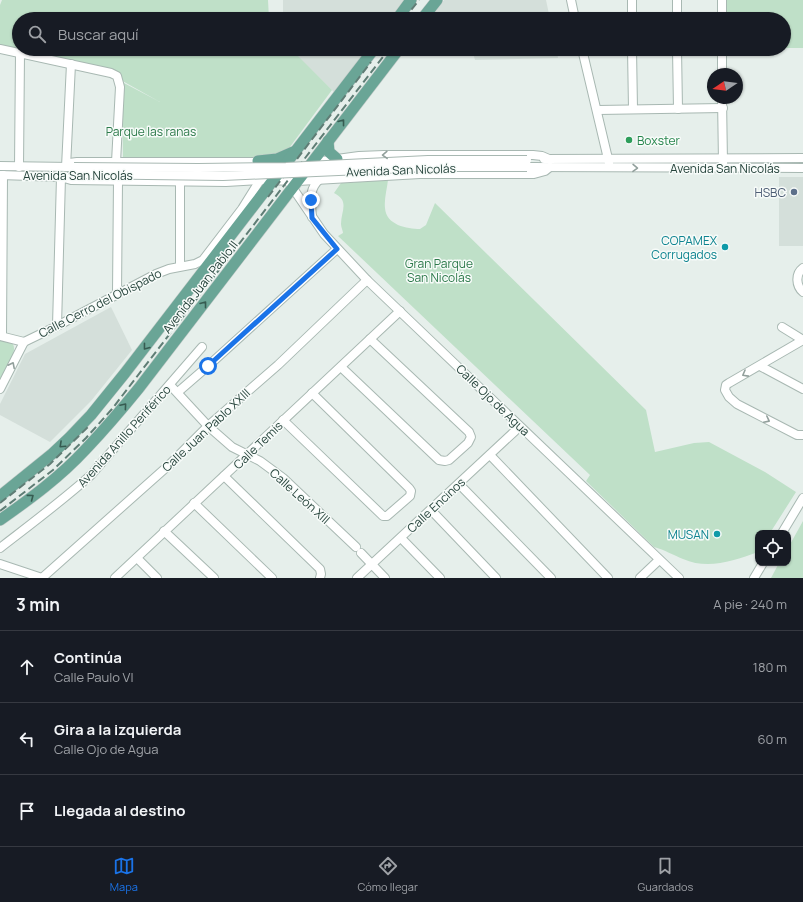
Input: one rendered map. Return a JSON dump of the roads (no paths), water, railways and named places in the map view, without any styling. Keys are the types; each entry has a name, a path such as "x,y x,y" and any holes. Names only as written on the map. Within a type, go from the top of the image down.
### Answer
{"main road":[{"path":"402,12 411,0"},
{"path":"428,12 437,0"},
{"name":"Avenida Juan Pablo II","path":"0,496 52,454 91,415 125,373 369,56"},
{"name":"Avenida Juan Pablo II","path":"0,520 34,496 64,470 103,431 139,388 293,183 312,163 394,56"},
{"path":"328,141 329,152 332,160"},
{"path":"262,162 283,157 297,149"}],"street":[{"path":"571,0 574,12"},
{"path":"632,0 632,12"},
{"path":"677,0 677,12"},
{"path":"722,0 722,12"},
{"path":"0,49 12,51"},
{"path":"19,166 20,56"},
{"path":"34,56 115,74 119,79 120,87 116,162"},
{"path":"584,56 598,110 610,167"},
{"path":"632,56 633,109"},
{"path":"677,56 678,109"},
{"path":"722,56 722,68"},
{"path":"71,64 71,169"},
{"path":"722,104 724,168"},
{"path":"598,110 722,108"},
{"path":"57,326 61,177 72,180 180,182 274,180 293,183 323,178 420,174 534,174 545,171 549,163 542,156 533,155 440,154 384,155 312,163 285,164 262,162 77,162 69,163 71,169"},
{"name":"Avenida San Nicolás","path":"0,166 223,176 549,163 609,158 803,158"},
{"path":"312,218 311,195 314,186 323,178 324,164 332,160"},
{"name":"Calle Cerro del Obispado","path":"0,389 24,342 156,274 180,266 195,264 203,260 242,209 261,180 262,162"},
{"name":"Avenida San Nicolás","path":"549,163 610,167 803,168"},
{"name":"Calle Ojo de Agua","path":"285,164 293,183 312,218 337,249 367,280 679,578"},
{"name":"Avenida San Nicolás","path":"1,175 61,177 71,169"},
{"path":"1,175 1,336 24,342"},
{"path":"117,294 118,181"},
{"path":"180,182 180,266"},
{"path":"178,392 337,249"},
{"path":"803,268 799,272 797,282 798,288 803,292"},
{"name":"Calle Juan Pablo XXIII","path":"42,578 169,465 208,426 278,365 367,280"},
{"name":"Calle Temis","path":"115,578 400,311"},
{"path":"782,327 803,340 729,383 726,385 725,390 737,404 797,435 803,436"},
{"path":"341,367 439,460 445,461 468,443 471,437 469,432 370,339"},
{"name":"Avenida Anillo Periférico","path":"0,548 49,511 91,475 202,347"},
{"path":"760,366 803,389"},
{"name":"Calle León XIII","path":"170,385 208,426 232,447 260,461 283,478 385,578"},
{"path":"283,420 382,516 387,516 410,496 411,491 374,452 312,394"},
{"name":"Calle Encinos","path":"357,578 515,431"},
{"path":"490,455 608,578"},
{"path":"224,476 320,569 321,576"},
{"path":"459,484 551,578"},
{"path":"784,530 803,498"},
{"path":"194,503 272,578"},
{"path":"431,510 496,578"},
{"path":"164,531 214,578"},
{"path":"401,538 440,578"},
{"path":"137,558 157,578"},
{"path":"640,578 659,560"},
{"path":"0,564 42,578"},
{"path":"754,578 761,566"}],"railway":[{"path":"410,12 419,0"},
{"path":"0,511 53,470 86,438 112,409 384,56"},
{"path":"268,197 371,62"},
{"path":"0,503 50,464 90,425"}],"place":[{"name":"Boxster","path":"629,140"},
{"name":"HSBC","path":"794,192"},
{"name":"COPAMEX Corrugados","path":"725,247"},
{"name":"MUSAN","path":"717,534"}],"park label":[{"name":"Parque las ranas","path":"151,131"},
{"name":"Gran Parque San Nicolás","path":"439,270"}]}
